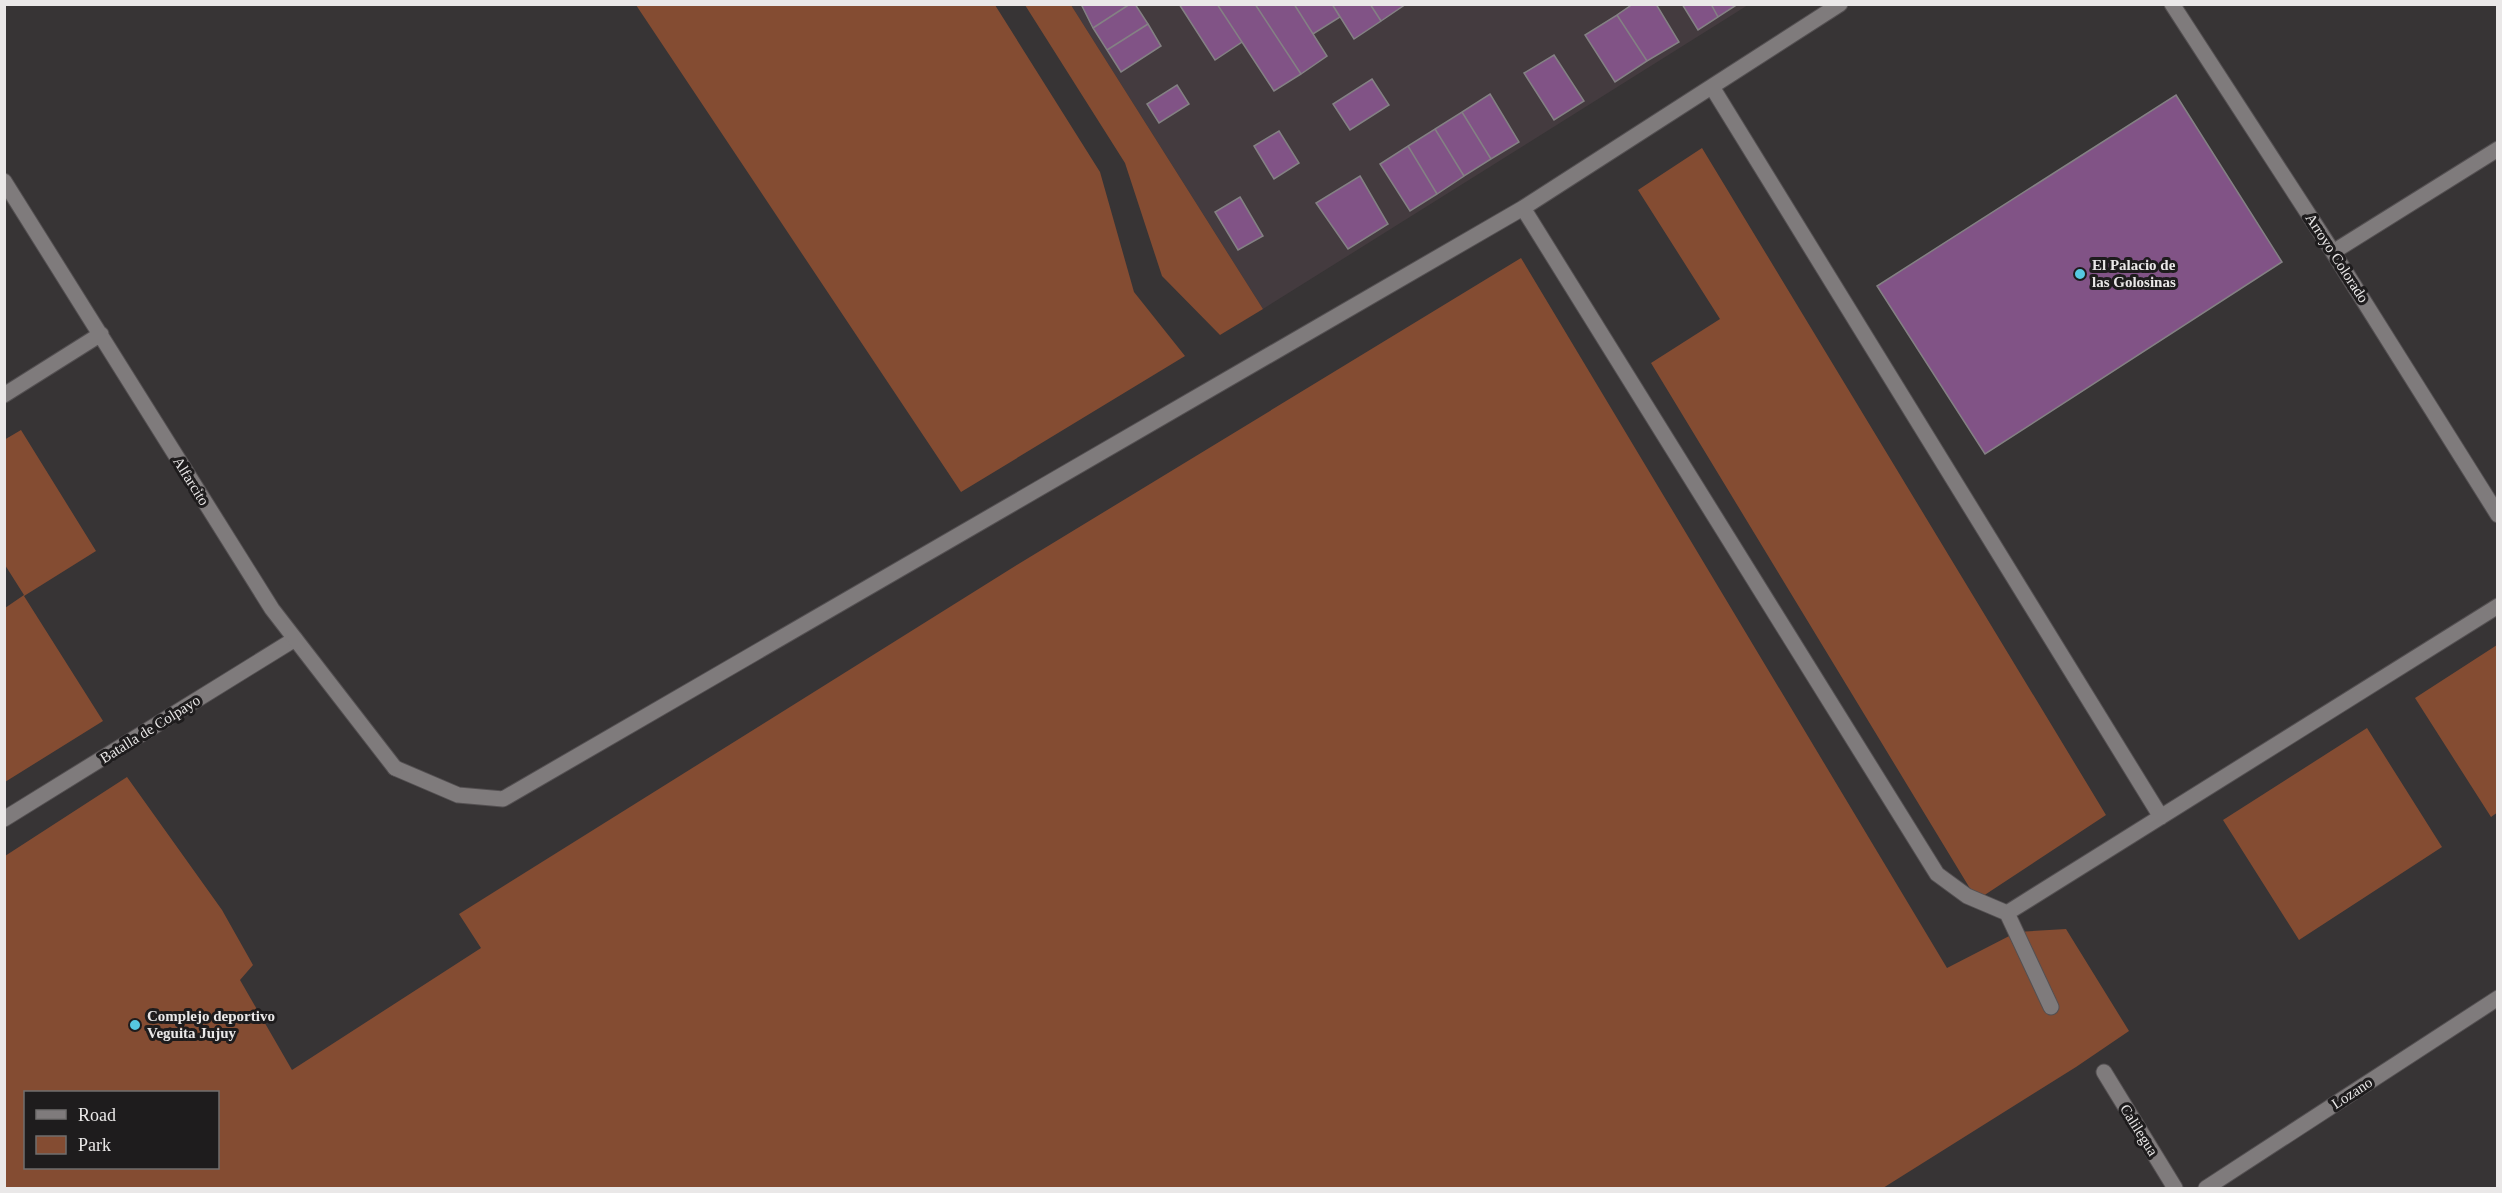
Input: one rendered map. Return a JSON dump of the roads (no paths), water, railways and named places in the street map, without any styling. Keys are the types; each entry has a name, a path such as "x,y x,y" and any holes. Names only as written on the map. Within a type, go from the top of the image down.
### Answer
{"street":[{"path":"1840,4 1523,208 1937,874 1967,896 2007,913 2051,1007"},
{"name":"Arroyo Colorado","path":"2172,4 2333,252 2498,515"},
{"path":"1712,87 2161,817"},
{"path":"2333,252 2498,149"},
{"name":"Alfarcito","path":"4,181 266,599 395,768 458,795 503,799 1523,208"},
{"path":"4,395 101,334"},
{"path":"2007,913 2498,606"},
{"name":"Batalla de Colpayo","path":"4,819 295,639"},
{"name":"Lozano","path":"2206,1188 2498,998"},
{"name":"Calilegua","path":"2104,1072 2175,1188"}],"place":[{"name":"El Palacio de las Golosinas","path":"2080,274"},
{"name":"Complejo deportivo Veguita Jujuy","path":"135,1025"}]}
